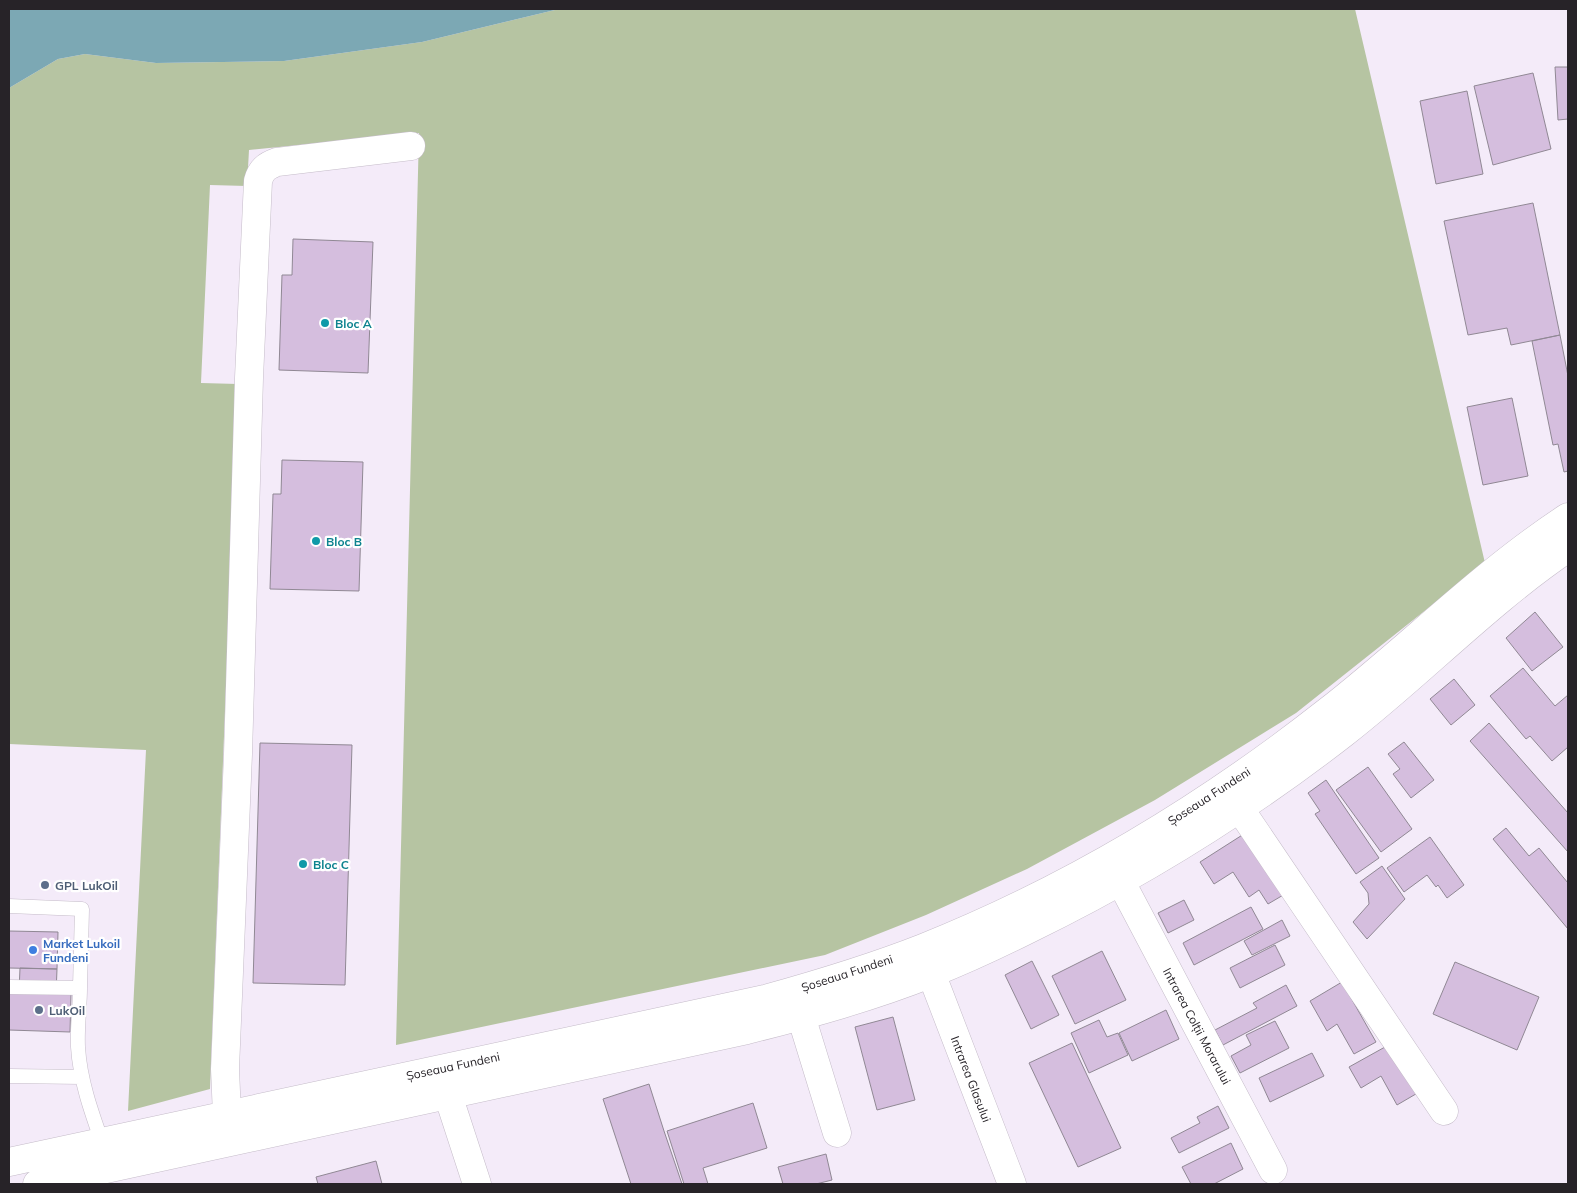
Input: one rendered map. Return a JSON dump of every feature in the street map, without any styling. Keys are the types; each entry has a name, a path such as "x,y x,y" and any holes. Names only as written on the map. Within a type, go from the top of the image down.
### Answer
{"main road":[{"path":"227,1114 225,1069 238,754 249,378 258,181 260,173 267,166 277,162 411,146"},
{"name":"Șoseaua Fundeni","path":"9,1162 765,999 860,970 944,939 1107,860 1242,776 1330,710 1519,552 1568,517"},
{"path":"41,1184 653,1051 801,1016 866,997 931,973 985,950 1121,882 1240,809 1345,732 1497,602 1568,548"},
{"path":"1240,809 1444,1111"},
{"name":"Intrarea Colții Morarului","path":"1121,882 1273,1170"},
{"name":"Intrarea Glasului","path":"931,973 1012,1184"},
{"path":"801,1016 836,1133"},
{"path":"448,1095 477,1184"}],"lane":[{"path":"9,906 82,909 78,1047 82,1077 89,1105 102,1142"},
{"path":"9,987 80,988"},
{"path":"9,1076 82,1077"}],"green space":[{"path":"559,9 1355,9 1485,563 1296,713 1155,800 1027,869 926,915 825,955 396,1045 419,133 249,150 247,186 210,185 201,383 238,384 210,1089 128,1111 146,750 9,744 9,88 58,59 85,54 156,63 284,61 422,42"}],"water":[{"path":"9,9 559,9 422,42 284,61 156,63 85,54 58,59 9,88"}],"building":[{"path":"1555,67 1568,67 1568,119 1558,120"},
{"path":"1533,73 1551,149 1493,165 1474,86"},
{"path":"1467,91 1483,174 1436,184 1420,101"},
{"path":"1533,203 1560,335 1511,345 1507,328 1468,335 1444,221"},
{"name":"Bloc A","path":"293,239 373,242 368,373 279,370 282,275 292,275"},
{"path":"1560,335 1568,376 1568,471 1564,472 1558,444 1553,445 1532,341"},
{"path":"1512,398 1528,476 1483,485 1467,407"},
{"name":"Bloc B","path":"282,460 363,462 359,591 270,589 273,494 281,494"},
{"path":"1535,612 1563,647 1532,671 1506,638"},
{"path":"1523,668 1555,706 1568,695 1568,747 1552,761 1530,736 1526,739 1490,696"},
{"path":"1454,679 1475,705 1451,725 1430,699"},
{"path":"1489,723 1568,813 1568,852 1470,741"},
{"path":"1404,742 1434,780 1411,798 1393,774 1400,769 1388,754"},
{"name":"Bloc C","path":"260,743 352,745 345,985 253,983"},
{"path":"1368,767 1412,829 1381,852 1336,790"},
{"path":"1326,780 1379,858 1356,874 1315,814 1320,811 1308,793"},
{"path":"1506,828 1529,856 1539,848 1568,883 1568,929 1493,839"},
{"path":"1247,832 1285,894 1268,904 1259,890 1249,897 1233,872 1214,884 1200,862"},
{"path":"1430,837 1464,885 1447,898 1438,885 1436,887 1427,875 1404,892 1387,868"},
{"path":"1382,866 1405,899 1367,939 1353,922 1369,904 1368,893 1360,882"},
{"path":"1184,900 1194,920 1168,933 1158,913"},
{"path":"1251,907 1263,929 1194,965 1183,943"},
{"path":"1282,920 1290,936 1252,955 1244,941"},
{"name":"Market Lukoil Fundeni","path":"9,931 58,932 57,969 9,968"},
{"path":"1275,945 1285,965 1240,988 1230,968"},
{"path":"1102,951 1126,1000 1075,1024 1052,976"},
{"path":"1032,961 1059,1015 1031,1029 1005,975"},
{"path":"1455,962 1539,997 1517,1050 1433,1014"},
{"path":"20,968 57,969 56,994 71,994 70,1032 9,1030 9,992 19,992"},
{"path":"1342,982 1376,1042 1354,1054 1337,1024 1327,1031 1310,1001"},
{"path":"1286,985 1297,1006 1223,1045 1215,1030 1257,1008 1253,1003"},
{"path":"1166,1010 1179,1039 1132,1061 1119,1033"},
{"path":"893,1017 915,1100 877,1110 855,1027"},
{"path":"1099,1020 1107,1037 1118,1033 1128,1055 1089,1073 1071,1033"},
{"path":"1275,1021 1289,1048 1240,1073 1231,1056 1251,1045 1246,1035"},
{"path":"1072,1043 1121,1148 1078,1167 1029,1063"},
{"path":"1385,1047 1421,1091 1397,1105 1381,1076 1361,1088 1349,1067"},
{"path":"1312,1053 1324,1076 1270,1102 1259,1078"},
{"path":"649,1084 682,1184 631,1184 603,1099"},
{"path":"753,1103 767,1148 703,1168 708,1184 684,1184 667,1131"},
{"path":"1218,1106 1229,1128 1179,1153 1171,1138 1200,1123 1197,1117"},
{"path":"1231,1143 1243,1169 1214,1184 1191,1184 1182,1167"},
{"path":"826,1154 832,1180 816,1184 783,1184 778,1167"},
{"path":"376,1161 382,1184 318,1184 316,1177"}],"place":[{"name":"Bloc A","path":"325,323"},
{"name":"Bloc B","path":"316,541"},
{"name":"Bloc C","path":"303,864"},
{"name":"GPL LukOil","path":"45,885"},
{"name":"Market Lukoil Fundeni","path":"33,950"},
{"name":"LukOil","path":"39,1010"}]}
